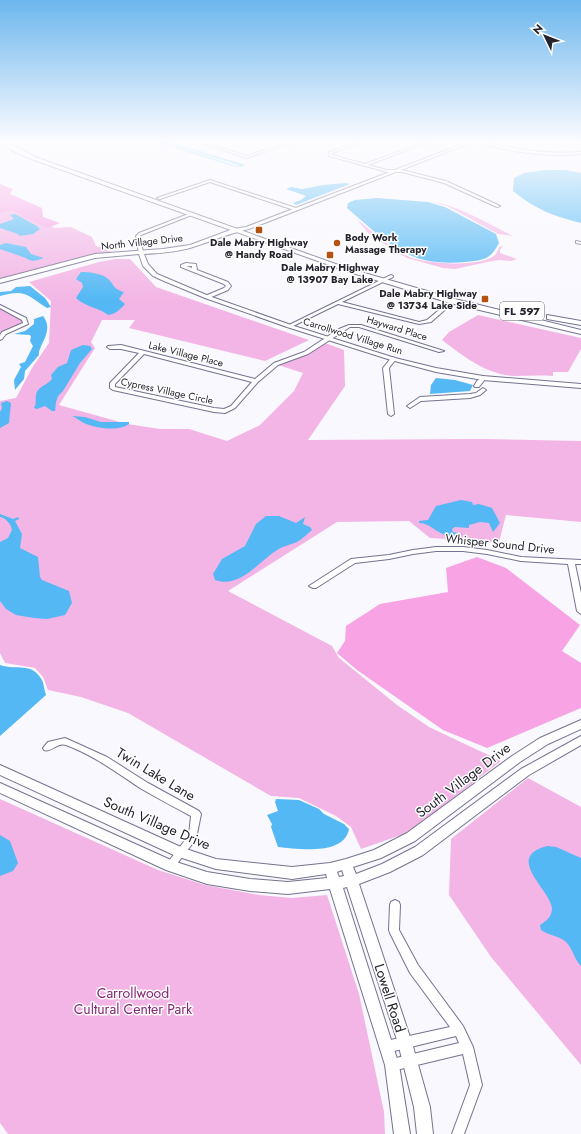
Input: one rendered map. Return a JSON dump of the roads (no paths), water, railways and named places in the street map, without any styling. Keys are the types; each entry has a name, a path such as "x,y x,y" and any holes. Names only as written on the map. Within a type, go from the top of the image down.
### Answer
{"main road":[{"name":"FL 597","path":"140,195 202,212 391,276 449,292"},
{"name":"FL 597","path":"145,195 319,261 382,281 455,298 581,332"},
{"name":"FL 597","path":"455,298 581,323"}],"street":[{"path":"157,200 170,195"},
{"path":"254,195 296,209"},
{"name":"North Village Drive","path":"0,282 95,256 142,253 164,254 197,246 333,195"},
{"path":"474,195 498,206"},
{"path":"142,253 138,236 140,234 192,214"},
{"name":"North Village Drive","path":"0,285 98,259 142,253"},
{"name":"Carrollwood Village Run","path":"142,253 145,265 155,275 207,297 327,339 393,359 436,370 483,379 581,386"},
{"path":"195,271 226,283 229,286 226,289 207,297"},
{"path":"289,326 391,276"},
{"path":"338,302 419,323 429,321 455,298"},
{"path":"0,306 24,319 26,324 4,333 0,338"},
{"name":"Hayward Place","path":"274,366 306,353 349,326 359,326 441,351"},
{"name":"Lake Village Place","path":"110,347 121,347 143,352 256,381"},
{"name":"Cypress Village Circle","path":"143,352 112,384 113,388 214,410 225,411 233,407 256,381 274,366"},
{"path":"391,414 386,368 393,359"},
{"path":"410,406 420,399 470,396 478,394 485,382 483,379"},
{"name":"Whisper Sound Drive","path":"313,586 353,561 436,549 475,550 521,559 571,561 581,611"},
{"path":"571,561 581,562"},
{"name":"South Village Drive","path":"0,770 180,852 216,864 292,873 330,868 346,864 377,854 411,838 516,758 544,741 581,724"},
{"path":"0,788 170,866 207,878 250,885 288,888 353,881 386,868 419,851 525,772 581,740"},
{"name":"Twin Lake Lane","path":"47,748 51,744 65,741 104,759 145,786 196,814 193,836 170,866"},
{"name":"Lowell Road","path":"346,864 353,881 410,1060 422,1107 425,1134"},
{"name":"Lowell Road","path":"330,868 392,1065 402,1134"},
{"path":"395,905 394,930 414,969 459,1030 467,1047 476,1085 458,1134"},
{"path":"386,1047 459,1030"},
{"path":"392,1065 467,1047"}],"water":[{"path":"303,195 322,195 296,205 293,203 306,196"},
{"path":"518,195 581,195 581,223 562,218 545,211"},
{"path":"377,198 428,202 445,207 496,234 499,243 493,253 482,260 477,261 445,263 428,261 413,256 387,242 347,208 348,203 355,200"},
{"path":"15,214 40,229 33,234 19,236 18,234 0,228 0,224 14,219 10,215"},
{"path":"6,243 26,247 31,254 44,258 35,261 28,260 0,249 0,245"},
{"path":"81,272 98,274 107,278 115,288 124,292 119,299 125,304 113,314 108,315 80,301 76,298 83,287 82,283 76,279"},
{"path":"30,286 45,298 51,307 47,308 21,293 0,296 0,292 11,291 16,287"},
{"path":"43,316 46,322 47,332 39,351 39,355 25,371 24,379 15,390 14,380 21,367 19,364 25,362 33,346 30,341 30,335 14,334 25,331 34,324 34,319"},
{"path":"83,345 90,346 92,349 80,363 63,391 58,396 55,411 52,411 45,406 37,409 34,408 37,391 52,379 51,375 58,367 67,363 71,350"},
{"path":"436,378 455,380 473,385 470,391 430,394 431,385"},
{"path":"7,401 11,403 9,423 0,428 1,403"},
{"path":"72,416 85,417 101,422 129,422 129,424 114,429 102,428 86,424"},
{"path":"461,500 472,502 473,505 479,504 492,508 500,523 493,532 489,523 480,522 469,525 469,528 455,527 452,529 453,532 463,534 449,536 429,526 419,523 419,521 428,520 436,506"},
{"path":"0,514 13,519 18,517 19,519 15,521 22,534 20,548 38,557 40,577 42,580 69,591 72,603 65,615 47,619 16,615 6,609 0,601 0,542 8,538 12,530 8,522 0,517"},
{"path":"266,516 279,516 296,523 305,517 303,524 310,527 312,530 297,542 277,550 241,578 224,582 215,580 213,574 222,559 245,546 256,524"},
{"path":"0,665 6,667 28,668 33,670 42,680 46,695 0,736"},
{"path":"276,799 299,800 319,809 324,814 344,824 349,829 345,838 339,843 330,847 319,849 278,847 271,827 272,824 267,815 278,811 275,802"},
{"path":"0,835 10,841 18,863 13,871 0,876"},
{"path":"547,846 556,847 581,858 581,966 566,942 561,938 541,930 540,925 550,916 552,908 549,900 533,874 529,865 529,858 535,851"}],"place":[{"name":"Dale Mabry Highway @ Handy Road","path":"259,230"},
{"name":"Body Work Massage Therapy","path":"337,243"},
{"name":"Dale Mabry Highway @ 13907 Bay Lake","path":"330,255"},
{"name":"Dale Mabry Highway @ 13734 Lake Side","path":"485,299"}],"park label":[{"name":"Carrollwood Cultural Center Park","path":"133,1002"}]}
